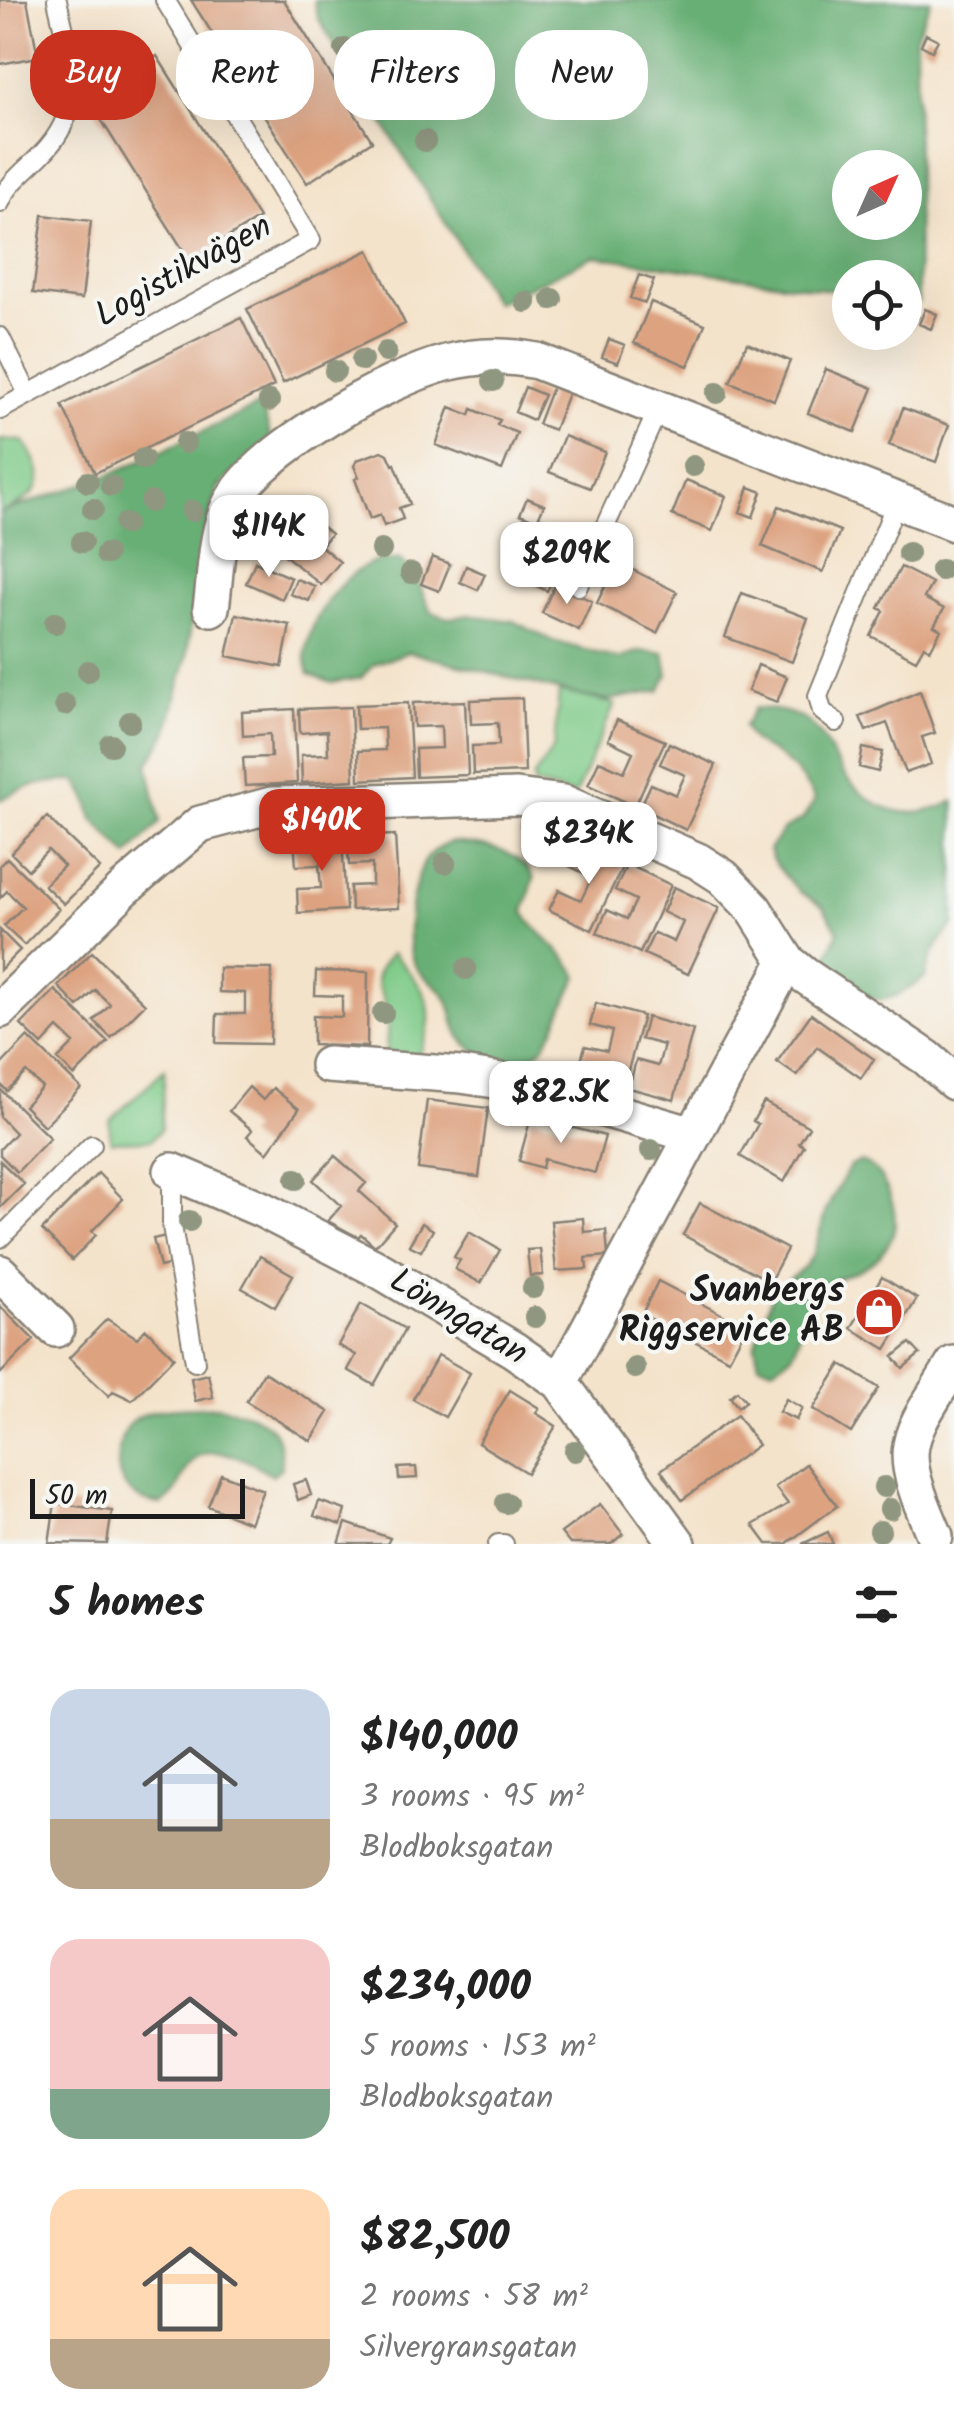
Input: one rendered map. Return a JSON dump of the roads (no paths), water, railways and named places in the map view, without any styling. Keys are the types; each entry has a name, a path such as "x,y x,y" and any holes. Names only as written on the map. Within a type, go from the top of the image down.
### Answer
{"street":[{"path":"212,608 222,529 228,509 243,486 308,430 426,369 464,359 514,357 566,372 954,523"},
{"path":"0,1010 200,824 272,806 516,798 564,803 698,861 724,878 754,909 787,960 927,1058 954,1082"},
{"path":"560,1382 787,960"},
{"path":"328,1064 461,1074 515,1083 693,1135"},
{"name":"Lönngatan","path":"172,1171 261,1209 381,1271 560,1382 678,1544"},
{"path":"0,1273 56,1329"},
{"path":"936,1535 914,1486 908,1452 920,1420 954,1364"}],"lane":[{"path":"0,203 4,192 52,144 67,121 74,92 57,0"},
{"name":"Logistikvägen","path":"0,410 311,240 165,0"},
{"path":"0,337 28,394"},
{"path":"578,586 659,408"},
{"path":"836,722 822,711 818,696 897,500"},
{"path":"0,1238 92,1145"},
{"path":"172,1171 172,1226 195,1362"}],"place":[{"name":"Svanbergs Riggservice AB","path":"879,1312"}]}
